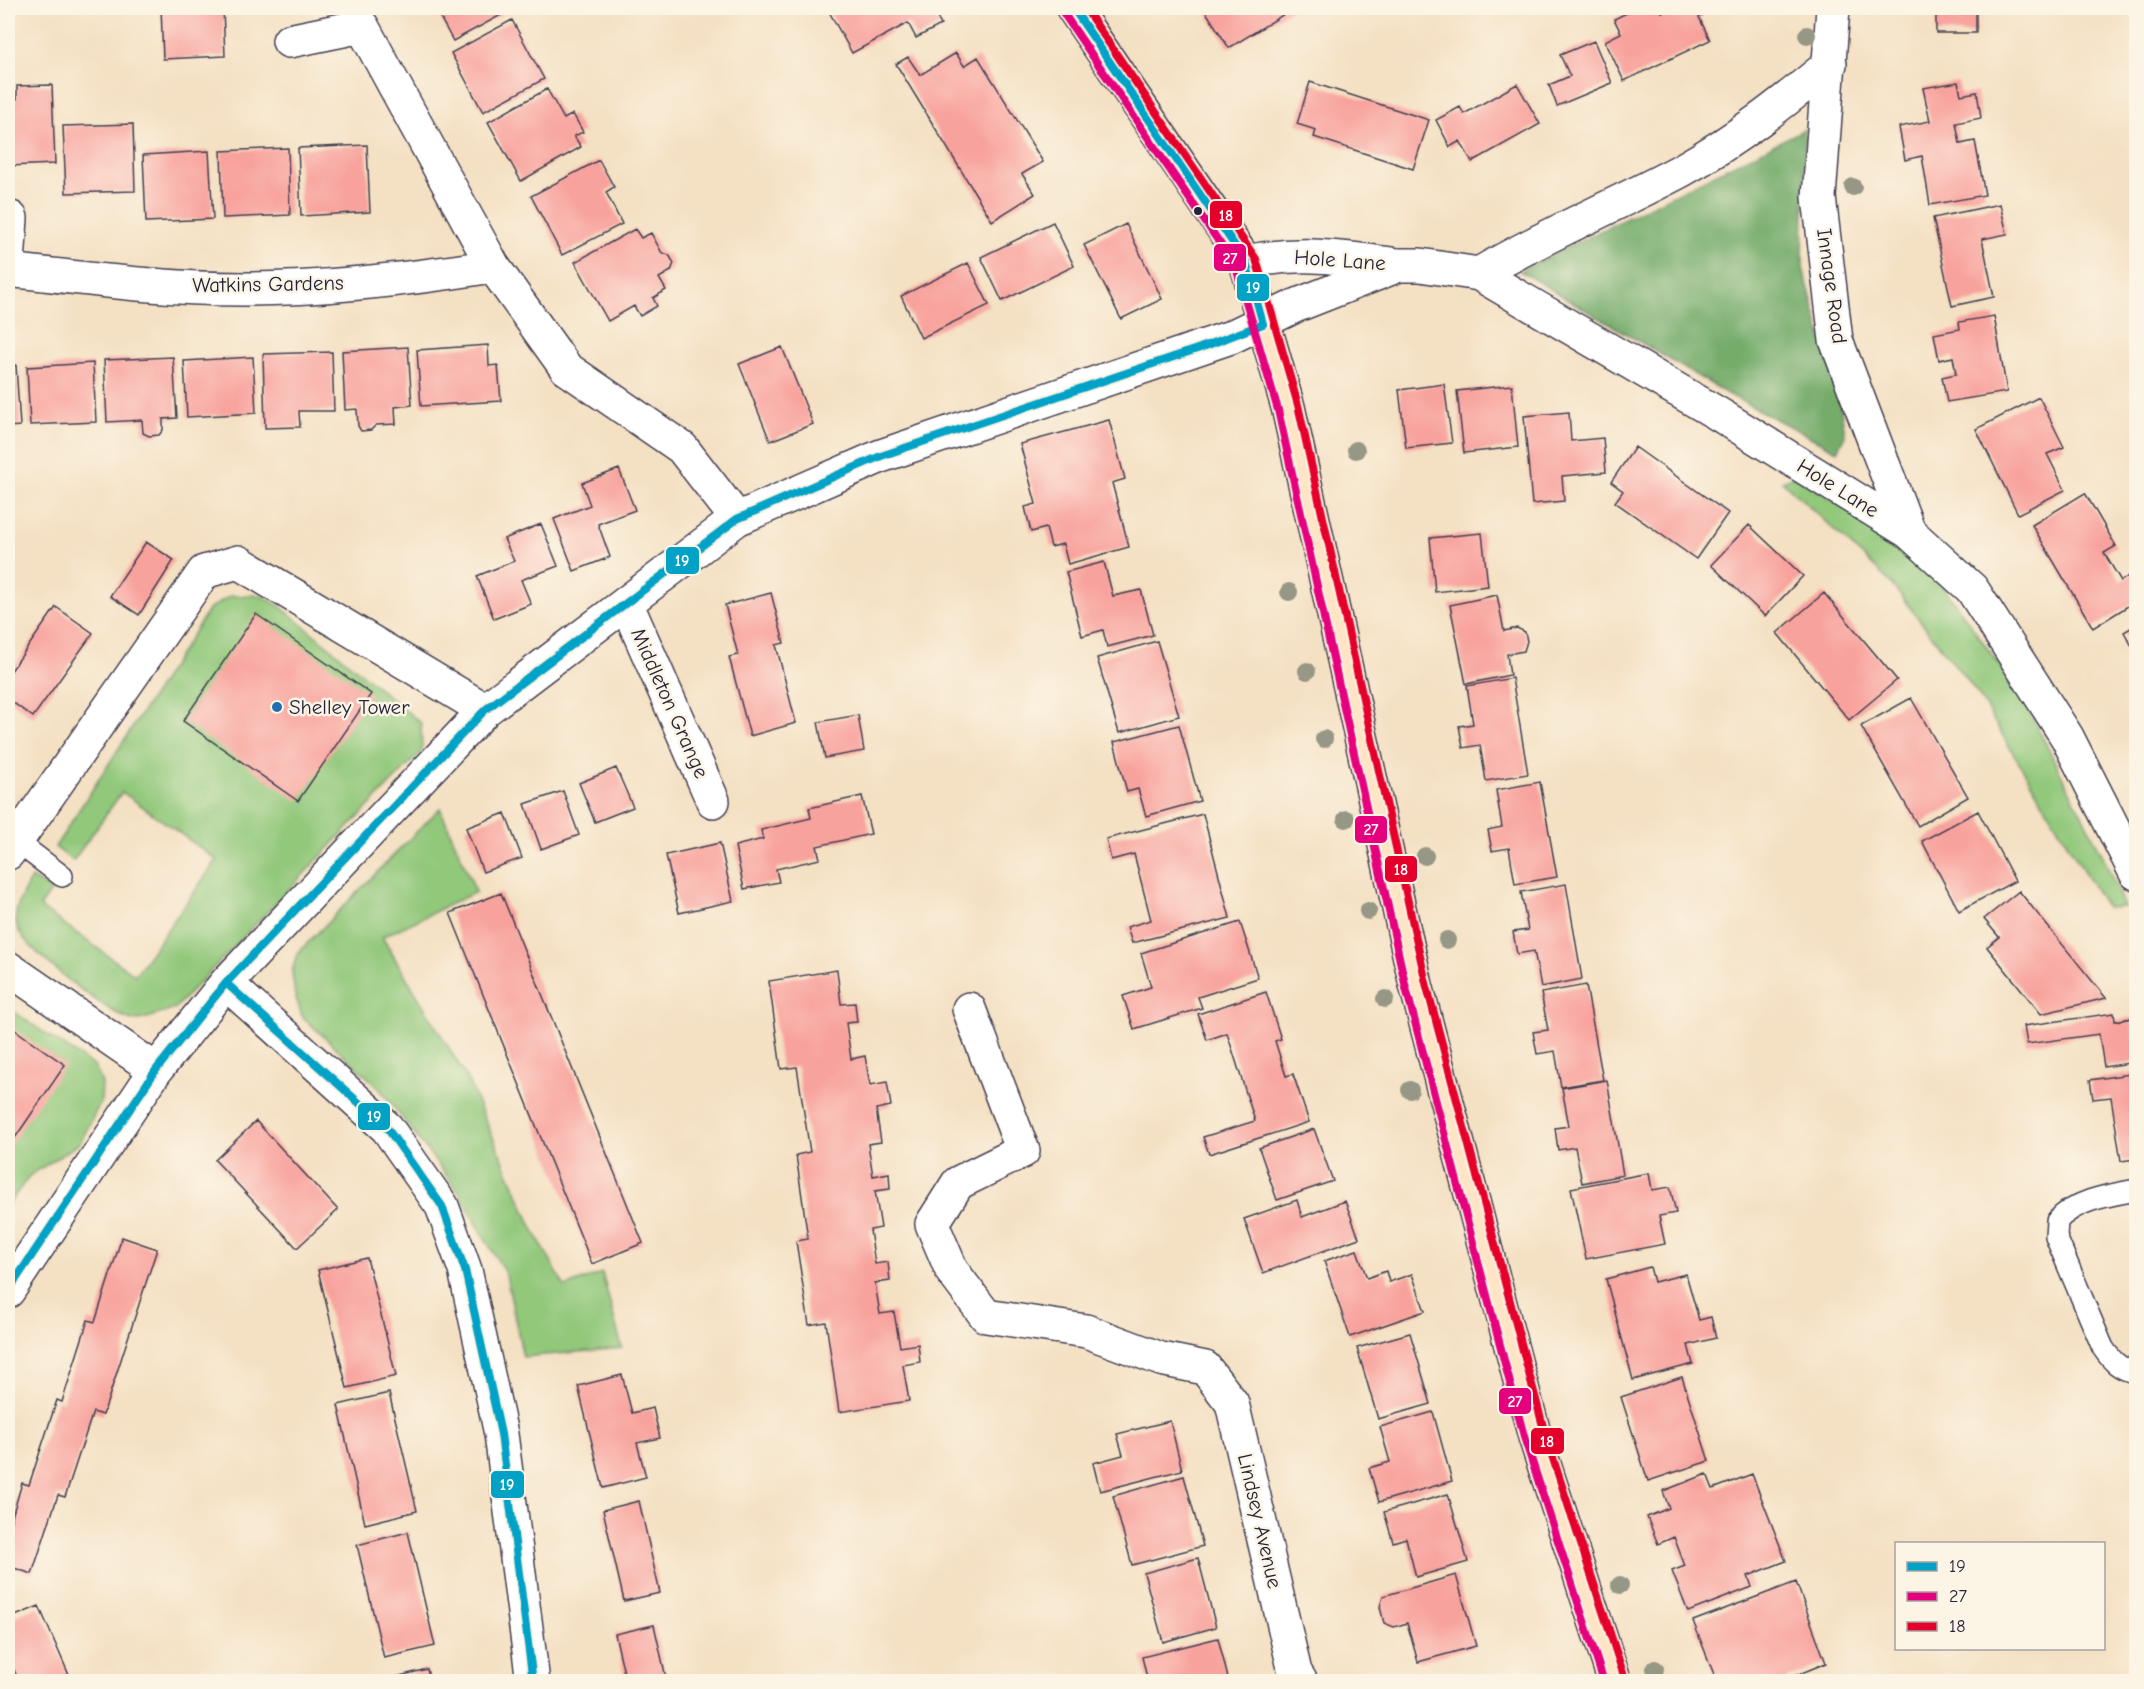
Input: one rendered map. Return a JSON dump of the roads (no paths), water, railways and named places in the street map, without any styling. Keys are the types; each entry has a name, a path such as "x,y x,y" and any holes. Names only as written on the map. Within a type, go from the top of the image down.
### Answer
{"main road":[{"path":"1073,8 1246,262 1288,407 1425,1019 1535,1437 1615,1682"}],"street":[{"name":"Innage Road","path":"1833,8 1819,197 1836,340 1909,532"},
{"path":"289,41 362,27 493,266 566,368 682,448 737,519"},
{"path":"1479,274 1573,223 1683,169 1764,119 1830,64"},
{"path":"8,263 11,218"},
{"name":"Hole Lane","path":"1246,262 1274,256 1311,254 1479,274 1720,415 1909,532 1972,589 2067,737 2136,873"},
{"name":"Hole Lane","path":"8,1291 156,1070 226,983 485,710 627,605 737,519 881,456 1200,348 1263,324 1295,306 1400,265"},
{"name":"Watkins Gardens","path":"8,270 113,282 244,289 417,278 493,266"},
{"path":"12,847 204,572 238,562 485,710"},
{"name":"Middleton Grange","path":"627,605 714,801"},
{"path":"8,968 156,1070"},
{"path":"226,983 387,1128 442,1206 465,1270 501,1434 533,1682"},
{"name":"Lindsey Avenue","path":"969,1009 1023,1151 958,1183 933,1224 952,1271 986,1316 1086,1331 1161,1359 1205,1368 1232,1403 1295,1672 1301,1682"}],"lane":[{"path":"12,847 62,876"},
{"path":"2136,1190 2106,1196 2078,1206 2064,1213 2056,1221 2056,1237 2103,1348 2111,1361 2122,1368 2136,1372"}],"place":[{"name":"Shelley Tower","path":"277,707"}]}
